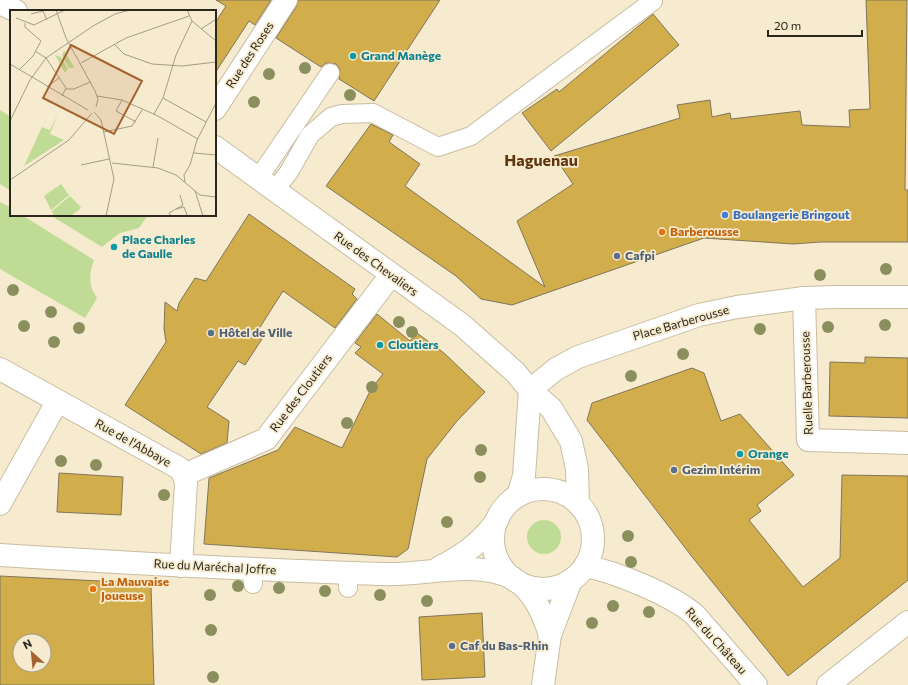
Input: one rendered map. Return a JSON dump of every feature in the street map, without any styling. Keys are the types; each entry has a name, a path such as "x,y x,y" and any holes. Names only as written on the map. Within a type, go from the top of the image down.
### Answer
{"street":[{"name":"Rue des Roses","path":"216,108 286,0"},
{"path":"0,3 14,10"},
{"name":"Rue des Chevaliers","path":"216,148 462,325 488,346 515,372 530,390"},
{"name":"Rue des Cloutiers","path":"184,475 266,439 391,275"},
{"name":"Place Barberousse","path":"530,390 566,363 670,323 737,307 804,298 901,297"},
{"name":"Ruelle Barberousse","path":"804,298 808,440 908,443"},
{"name":"Rue de l'Abbaye","path":"0,369 178,468 184,475 186,483 181,566"},
{"path":"518,496 524,476 530,390"},
{"path":"530,390 551,408 571,441 577,469 578,503"},
{"path":"0,504 57,402"},
{"path":"543,685 550,635 578,573 591,553 593,538 588,516 578,503 565,494 550,489 533,490 518,496 506,506 498,518 494,540 496,554 503,568 536,600 542,611 550,635"},
{"name":"Rue du Maréchal Joffre","path":"430,571 459,556 476,545 490,531 498,518"},
{"name":"Rue du Maréchal Joffre","path":"0,555 181,566 252,576 348,581 430,571 476,568 495,571 516,580"},
{"name":"Rue du Château","path":"578,573 596,568 660,593 686,607 756,685"},
{"path":"516,580 532,587 545,588 558,586 578,573"},
{"path":"828,685 908,622"}],"lane":[{"path":"266,185 289,172 310,135 331,117 342,114 373,113 438,147 471,136 653,1"},
{"path":"266,185 330,73"}],"green space":[{"path":"0,110 10,116 10,190 0,184"},
{"path":"0,202 10,207 10,216 24,216 94,260 90,279 92,289 97,298 85,318 0,269"},
{"path":"52,216 147,216 139,228 120,233 102,247"},
{"path":"547,520 554,522 559,527 561,537 559,547 554,552 541,554 534,552 529,547 527,534 529,527 534,522"}],"building":[{"path":"216,0 271,0 255,25 249,21 216,71 216,21 226,6"},
{"name":"Grand Manège","path":"298,0 440,0 374,101 339,79 340,69 336,64 326,63 321,67 276,38 296,7"},
{"path":"866,0 907,0 905,190 908,190 908,242 821,242 793,244 704,238 512,305 481,299 456,276 326,186 371,124 393,135 389,142 420,164 405,186 545,287 517,221 573,184 554,156 680,118 677,105 710,100 712,117 730,113 731,119 800,111 802,125 850,127 849,110 870,109"},
{"path":"653,14 679,45 551,151 522,113 557,89 559,92"},
{"name":"Hôtel de Ville","path":"249,214 355,289 352,294 357,299 335,328 283,291 255,335 262,339 245,365 238,361 207,407 229,421 227,443 201,454 125,405 166,342 164,329 165,302 177,311 179,303 195,278 206,281"},
{"path":"377,314 410,341 417,333 444,353 485,392 457,421 427,459 408,549 397,557 204,544 209,478 278,450 295,427 342,448 371,389 383,374 355,353 361,347 355,343"},
{"path":"865,357 908,358 908,418 829,416 830,362 865,363"},
{"path":"692,368 704,373 721,421 740,414 794,475 757,505 761,511 749,520 803,587 840,558 842,475 908,476 908,580 788,676 693,558 587,420 592,403"},
{"path":"59,473 123,477 121,515 57,512"},
{"path":"0,576 140,583 151,586 154,685 0,685"},
{"name":"Caf du Bas-Rhin","path":"482,613 485,677 422,680 419,617"}],"place":[{"name":"Grand Manège","path":"353,56"},
{"name":"Boulangerie Bringout","path":"725,215"},
{"name":"Barberousse","path":"662,232"},
{"name":"Place Charles de Gaulle","path":"114,247"},
{"name":"Cafpi","path":"617,256"},
{"name":"Hôtel de Ville","path":"211,333"},
{"name":"Cloutiers","path":"380,345"},
{"name":"Orange","path":"740,454"},
{"name":"Gezim Intérim","path":"674,470"},
{"name":"La Mauvaise Joueuse","path":"93,589"},
{"name":"Caf du Bas-Rhin","path":"452,646"}],"district":[{"name":"Haguenau","path":"541,160"}]}
